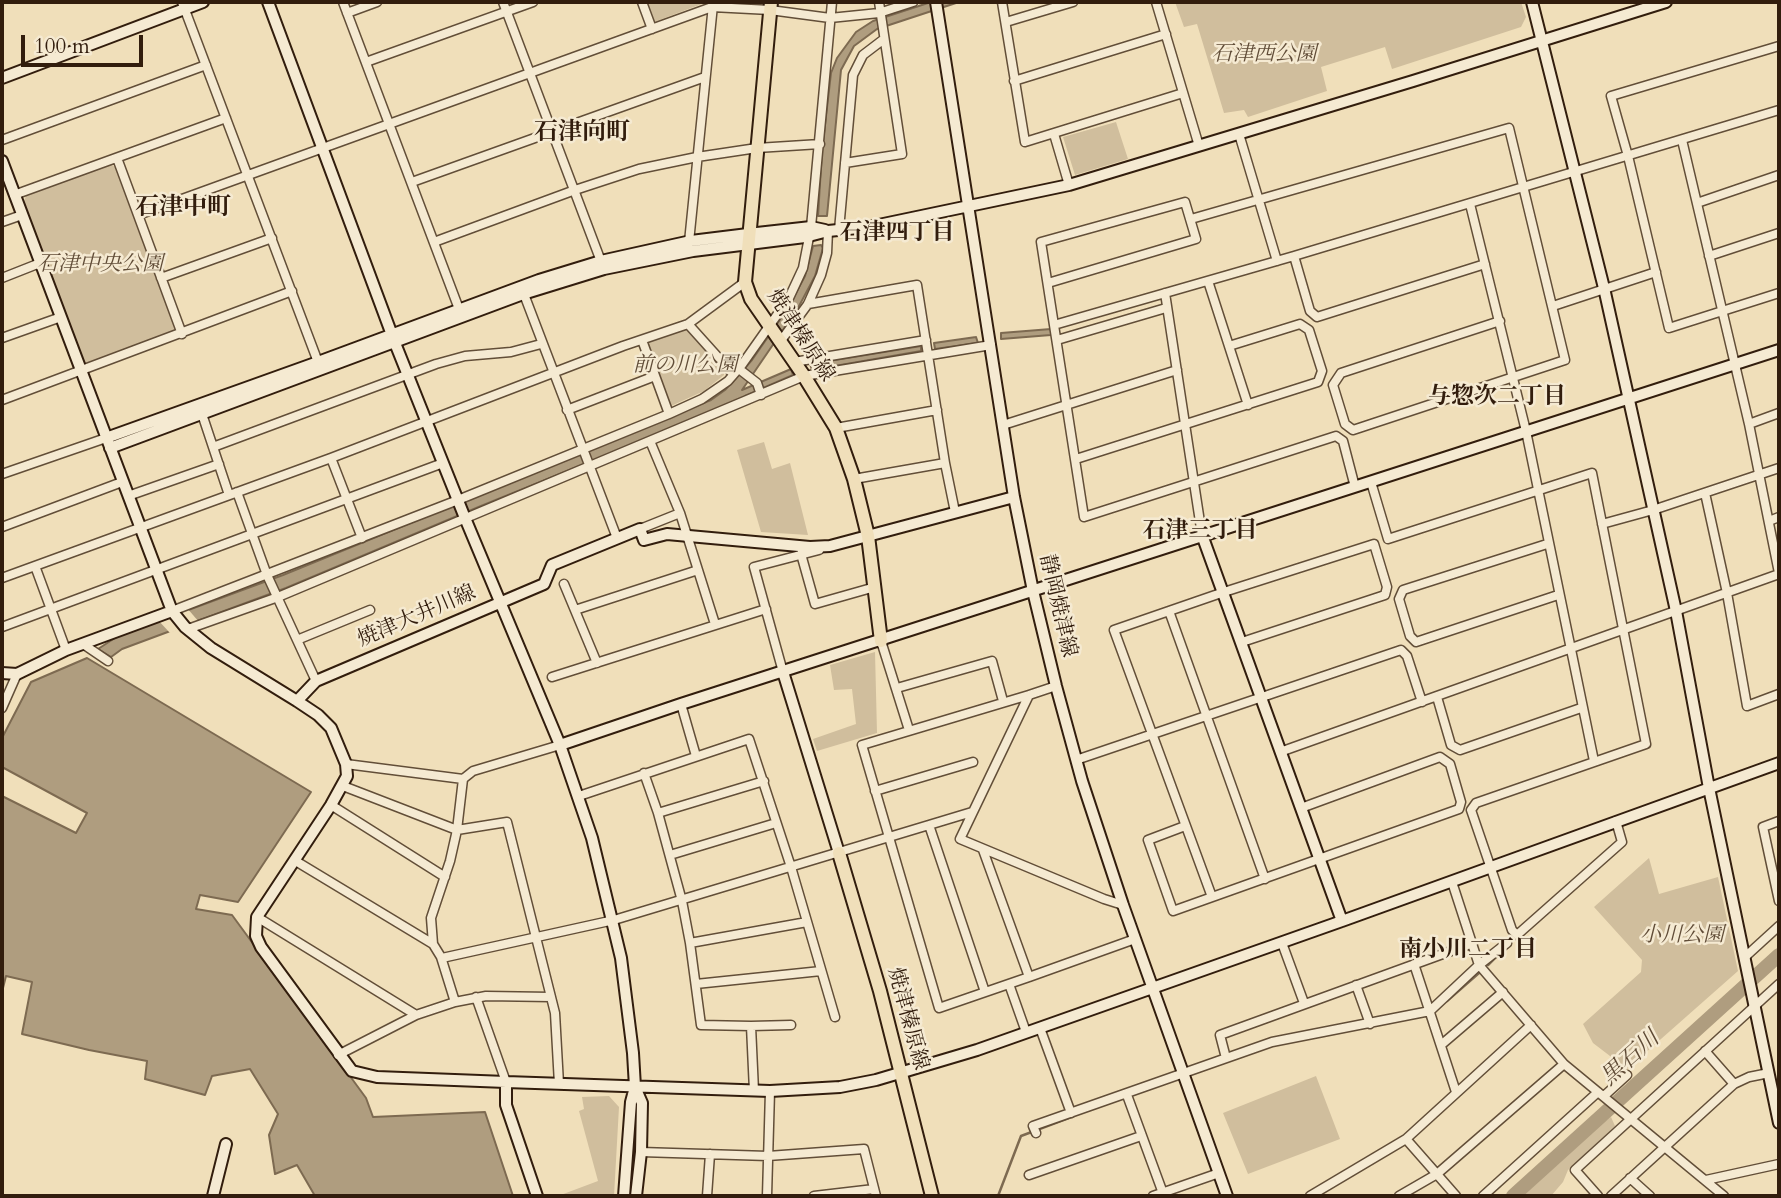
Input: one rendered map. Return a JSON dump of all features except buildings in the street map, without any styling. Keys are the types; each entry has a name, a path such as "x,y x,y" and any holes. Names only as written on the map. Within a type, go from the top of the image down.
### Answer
{"main road":[{"name":"焼津榛原線","path":"770,6 745,282 751,299 769,328 800,370 836,428 854,479 868,536 881,641"},
{"name":"焼津榛原線","path":"839,853 880,991 932,1196"}],"street":[{"path":"2,78 183,6 203,2"},
{"path":"268,2 393,338 579,796 614,920 626,995 635,1087 642,1103 641,1152 636,1196"},
{"path":"343,2 459,309"},
{"path":"347,13 377,2"},
{"path":"503,2 603,265"},
{"path":"366,62 533,2"},
{"path":"642,2 652,29"},
{"path":"2,673 17,674 66,650 173,612 669,414 702,399 737,371 789,298 803,268 820,144 832,2"},
{"path":"845,163 902,154 879,2"},
{"path":"138,215 652,29 713,4 770,6 830,18 879,14 913,2"},
{"path":"1002,2 1025,142 1184,93"},
{"path":"1006,22 1073,2"},
{"path":"1156,2 1199,146"},
{"path":"1532,2 1604,288 1676,611 1709,788 1754,1002 1774,1072 1779,1123"},
{"path":"200,409 318,362 393,338 459,309 603,265 689,242 834,231 913,219 1069,185 1666,2"},
{"path":"689,242 713,4"},
{"path":"183,6 318,362"},
{"name":"静岡焼津線","path":"937,6 1014,497 1056,686 1076,760 1123,905 1227,1196"},
{"path":"1014,81 1166,34"},
{"path":"779,341 808,304 821,275 834,231 845,163 853,75 863,55 884,39"},
{"path":"1779,46 1611,96 1669,328 1779,293"},
{"path":"2,140 206,65"},
{"path":"412,183 705,77"},
{"path":"1054,325 1470,204 1779,110"},
{"path":"14,195 226,117"},
{"path":"1191,219 1509,128 1565,360 1353,430 1345,424 1333,385 1341,373 1500,321"},
{"path":"1054,134 1069,185"},
{"path":"1239,134 1277,261"},
{"path":"1280,752 1779,573 1749,424 1682,140"},
{"path":"434,242 639,169 757,148 820,144"},
{"path":"117,158 182,334"},
{"path":"2,162 173,612 186,628 211,648 318,715 331,728 346,764 347,776 343,786 257,917 256,936 261,947 338,1055 352,1071 363,1076 770,1091 839,1087 902,1074 1282,943 1779,763"},
{"path":"1697,203 1779,175"},
{"path":"1048,283 1196,239 1185,202 1041,242 1084,517 1336,436 1343,441 1355,487"},
{"path":"1470,204 1526,431 1547,544 1594,761"},
{"path":"2,222 22,215"},
{"path":"1709,256 1779,233"},
{"path":"161,278 272,238"},
{"path":"603,265 748,238"},
{"path":"1294,256 1310,311 1317,317 1485,264"},
{"path":"2,278 40,263"},
{"path":"1553,306 1656,272"},
{"path":"1208,281 1248,405"},
{"path":"2,578 688,324 745,282"},
{"path":"808,304 916,285 955,512"},
{"path":"2,474 108,443 522,290"},
{"path":"522,290 617,538"},
{"path":"2,400 292,291"},
{"path":"1165,293 1202,535 1342,921"},
{"path":"1057,340 1166,308"},
{"path":"2,338 61,317"},
{"path":"688,324 757,387"},
{"path":"1076,459 1318,382 1322,371 1309,330 1300,324 1229,346"},
{"path":"642,340 669,414"},
{"path":"186,628 278,597 650,441 757,387 800,370 926,340"},
{"path":"213,447 429,366 465,356 511,352 541,344"},
{"path":"800,370 990,345"},
{"path":"433,944 431,918 457,830 463,779 473,771 1779,349"},
{"path":"1003,425 1177,370"},
{"path":"567,410 654,376"},
{"path":"200,409 219,464 316,681"},
{"path":"836,428 937,410"},
{"path":"1749,424 1779,413"},
{"path":"650,441 680,513 715,624"},
{"path":"331,458 362,538"},
{"path":"2,626 443,463"},
{"path":"854,479 945,463"},
{"path":"128,496 219,464"},
{"path":"1602,524 1779,468"},
{"path":"1371,482 1388,539 1592,473 1646,744 1476,803 1471,810 1511,930 1517,935 1622,842 1616,821"},
{"path":"2,527 122,482"},
{"path":"1705,493 1727,593 1747,706 1779,694"},
{"path":"839,853 783,672 754,567 1014,497"},
{"path":"680,513 639,529 644,540 667,534 830,547"},
{"path":"1769,521 1779,517"},
{"name":"焼津大井川線","path":"297,701 316,681 544,584 552,565 639,529"},
{"path":"1212,897 1114,630 1374,544 1387,587 1385,595 1241,642"},
{"path":"1547,544 1403,590 1399,599 1410,636 1416,642 1558,595"},
{"path":"801,554 815,604 875,587"},
{"path":"35,566 66,650"},
{"path":"575,610 698,570"},
{"path":"564,584 597,663"},
{"path":"552,677 766,609"},
{"path":"298,640 370,610"},
{"path":"1169,611 1265,879"},
{"path":"881,641 909,730"},
{"path":"83,644 108,662"},
{"path":"1076,760 1401,650 1407,656 1422,702"},
{"path":"897,688 992,662 1003,701"},
{"path":"2,708 17,674"},
{"path":"1056,686 862,745 939,1008 1135,939"},
{"path":"1029,695 960,839 1123,905"},
{"path":"1437,697 1451,744 1460,750 1581,708"},
{"path":"681,704 696,756"},
{"path":"579,796 749,739 791,867 835,1017"},
{"path":"1185,825 1148,840 1173,911 1459,809 1461,802 1450,764 1440,757 1301,808"},
{"path":"876,791 972,762"},
{"path":"346,764 463,779"},
{"path":"644,774 658,813 682,901 701,1024 791,1024"},
{"path":"658,813 764,780"},
{"path":"343,786 457,830 507,822 555,1013 559,1084"},
{"path":"331,805 444,877"},
{"path":"442,958 614,920 972,812"},
{"path":"1779,821 1763,827 1779,901"},
{"path":"670,855 776,823"},
{"path":"929,825 985,992"},
{"path":"983,850 1029,977"},
{"path":"294,860 433,944 442,958 455,1002"},
{"path":"1452,882 1479,965 1564,1064 1724,1196"},
{"path":"257,917 416,1015"},
{"path":"690,943 807,922"},
{"path":"1745,957 1779,926"},
{"path":"1282,943 1304,1003"},
{"path":"1226,1058 1220,1035 1473,943"},
{"path":"1035,1131 1033,1126 1272,1042 1430,1011 1507,943"},
{"path":"1414,964 1456,1091"},
{"path":"696,984 821,971"},
{"path":"1009,984 1026,1032"},
{"path":"1598,1196 1575,1170 1627,1117 1705,1051 1754,1002 1779,984"},
{"path":"1356,985 1370,1024"},
{"path":"1441,1045 1503,992"},
{"path":"338,1055 416,1015 455,1002 476,997 551,997"},
{"path":"476,997 506,1082 506,1105 537,1196"},
{"path":"1310,1196 1406,1139 1531,1025"},
{"path":"751,1026 754,1091"},
{"path":"1040,1028 1071,1113"},
{"path":"1705,1051 1734,1084"},
{"path":"1399,1196 1437,1174 1564,1064"},
{"path":"1611,1196 1734,1084 1749,1077 1774,1072"},
{"path":"1483,1196 1627,1075"},
{"path":"624,1196 631,1102 635,1087"},
{"path":"767,1196 770,1091"},
{"path":"1127,1095 1163,1195"},
{"path":"1029,1175 1141,1136"},
{"path":"1406,1139 1456,1196"},
{"path":"214,1196 226,1144"},
{"path":"641,1152 768,1156 864,1149 875,1192 814,1196"},
{"path":"707,1196 710,1154"},
{"path":"1706,1180 1779,1164"},
{"path":"1153,1196 1163,1195 1219,1173"},
{"path":"1630,1178 1650,1196"}],"green space":[{"path":"646,2 707,2 654,22"},
{"name":"石津西公園","path":"1175,2 1521,2 1526,17 1521,27 1392,69 1385,47 1321,67 1327,91 1248,117 1244,110 1224,113 1197,24 1184,27"},
{"path":"1116,122 1128,159 1075,175 1063,137"},
{"name":"石津中央公園","path":"110,164 115,167 176,329 173,333 88,365 84,363 24,201 26,196"},
{"name":"前の川公園","path":"688,328 724,371 724,375 704,391 671,406 647,345"},
{"path":"764,442 772,469 790,463 808,535 761,532 737,450"},
{"path":"875,652 877,733 817,751 813,739 856,724 852,689 834,690 830,665"},
{"name":"小川公園","path":"1649,858 1659,894 1718,877 1738,971 1627,1069 1593,1043 1583,1024 1641,972 1642,960 1594,907"},
{"path":"1316,1076 1340,1139 1248,1174 1223,1113"},
{"path":"609,1096 619,1107 614,1196 558,1196 598,1181 579,1111 584,1109 582,1097"},
{"path":"1611,1117 1615,1126 1568,1170 1563,1182 1551,1196 1523,1196 1593,1130"}],"shaded area":[{"path":"931,2 959,2 877,29 854,46 841,70 827,216 818,216 831,73 837,58 856,32 873,21"},
{"path":"821,245 823,248 815,276 798,308 742,390 791,369 793,375 745,396 745,399 286,588 122,649 111,657 98,649 118,636 283,575 711,400 725,390 752,360 788,308 805,276 813,246"},
{"path":"1051,329 1051,335 1001,339 1001,333"},
{"path":"976,337 978,343 935,349 934,343"},
{"path":"921,346 921,351 812,370 810,364"},
{"path":"87,658 311,792 238,902 200,895 196,909 232,915 366,1098 373,1117 485,1112 513,1196 315,1196 297,1165 275,1174 269,1135 278,1114 250,1069 212,1076 205,1095 145,1079 147,1061 22,1034 32,982 6,976 2,992 2,796 76,833 87,813 2,767 2,738 31,682"}],"pier":[{"path":"187,608 199,622 170,633 157,619"}],"waterway":[{"path":"1488,965 1500,953"},
{"name":"黒石川","path":"1513,1196 1779,955"},
{"path":"1447,1001 1479,973"},
{"path":"998,1196 1021,1136 1074,1116"}],"district":[{"name":"石津向町","path":"582,133"},
{"name":"石津中町","path":"183,208"},
{"name":"石津四丁目","path":"897,234"},
{"name":"与惣次二丁目","path":"1497,398"},
{"name":"石津三丁目","path":"1200,532"},
{"name":"南小川二丁目","path":"1468,951"}]}
